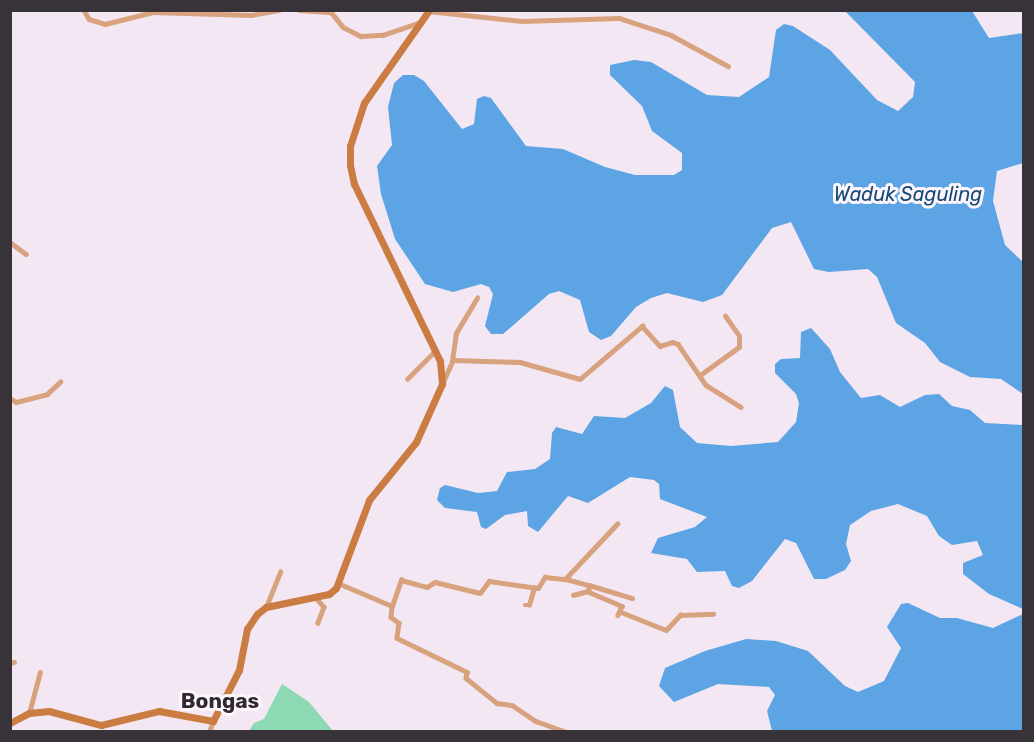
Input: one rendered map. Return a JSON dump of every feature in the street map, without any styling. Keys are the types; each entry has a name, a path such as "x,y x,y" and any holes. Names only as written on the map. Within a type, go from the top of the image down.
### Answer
{"main road":[{"path":"10,723 29,713 49,711 101,725 159,711 213,721 239,670 249,625 266,608 331,593 338,583 369,500 416,442 442,384 435,351 354,184 350,165 350,146 364,103 428,11"}],"street":[{"path":"84,10 89,19 105,24 130,15 166,11 241,13 279,10"},
{"path":"302,11 331,12 343,27 361,36 383,35 422,22"},
{"path":"428,11 520,21 626,19 674,36 728,66"},
{"path":"10,242 26,254"},
{"path":"442,384 452,361 456,333 477,298"},
{"path":"700,375 739,348 739,336 725,316"},
{"path":"452,361 520,362 580,379 642,326 660,346 672,342 678,344 706,385 741,407"},
{"path":"407,379 435,351"},
{"path":"10,398 16,402 47,394 60,382"},
{"path":"566,579 616,524"},
{"path":"266,608 280,572"},
{"path":"566,732 536,721 512,705 497,703 466,678 467,672 397,638 399,623 391,617 392,606 401,580 427,587 435,582 480,593 489,581 538,588 545,577 566,579 629,597 620,611"},
{"path":"338,583 392,606"},
{"path":"588,591 589,585"},
{"path":"525,605 529,605 534,588"},
{"path":"573,595 588,591 620,611 666,630 680,615 713,614"},
{"path":"316,598 324,607 318,622"},
{"path":"29,713 40,672"},
{"path":"209,732 213,721"}],"green space":[{"path":"282,684 309,702 333,731 249,731 254,723 264,719"}],"water":[{"name":"Waduk Saguling","path":"845,11 972,11 989,38 1023,33 1023,163 997,171 993,201 1005,245 1023,262 1023,394 1001,379 970,377 940,362 925,343 896,323 877,277 868,269 829,272 814,269 791,222 772,228 722,295 703,302 667,293 651,298 636,307 611,336 601,340 589,332 580,300 559,291 549,294 503,334 491,334 485,326 493,294 489,287 481,284 453,292 425,284 395,239 381,194 377,166 392,145 388,107 394,83 403,75 414,75 424,81 462,129 474,124 477,99 484,96 491,98 526,146 563,149 605,167 635,175 674,175 682,170 682,153 652,131 642,106 610,75 610,65 634,60 651,62 707,95 739,97 769,77 776,30 784,24 793,26 830,50 877,100 898,111 913,97 915,82"},
{"path":"811,328 830,349 840,372 861,398 880,395 900,407 925,395 939,394 952,406 970,410 985,423 1023,425 1023,609 989,594 963,574 963,563 983,555 977,541 952,545 939,536 927,516 898,504 871,511 850,525 846,544 851,561 845,570 826,579 814,579 796,543 785,539 752,581 739,588 732,586 725,571 697,572 687,559 651,553 658,538 695,527 707,517 660,499 659,484 654,480 630,477 588,503 568,496 538,532 528,526 527,511 505,515 486,529 481,527 477,512 445,508 437,500 440,488 445,485 478,493 497,491 507,472 535,469 550,459 552,433 556,427 582,434 594,416 625,418 651,403 665,386 673,390 680,427 697,443 731,446 778,442 796,422 799,403 796,394 775,373 775,364 781,359 800,358 801,332"},
{"path":"908,603 940,618 957,618 993,628 1023,614 1023,730 772,731 767,711 775,695 769,687 718,684 674,702 659,686 665,668 705,651 746,639 776,641 808,651 845,686 858,692 884,681 901,648 887,627 901,604"}],"district":[{"name":"Bongas","path":"220,701"}]}
